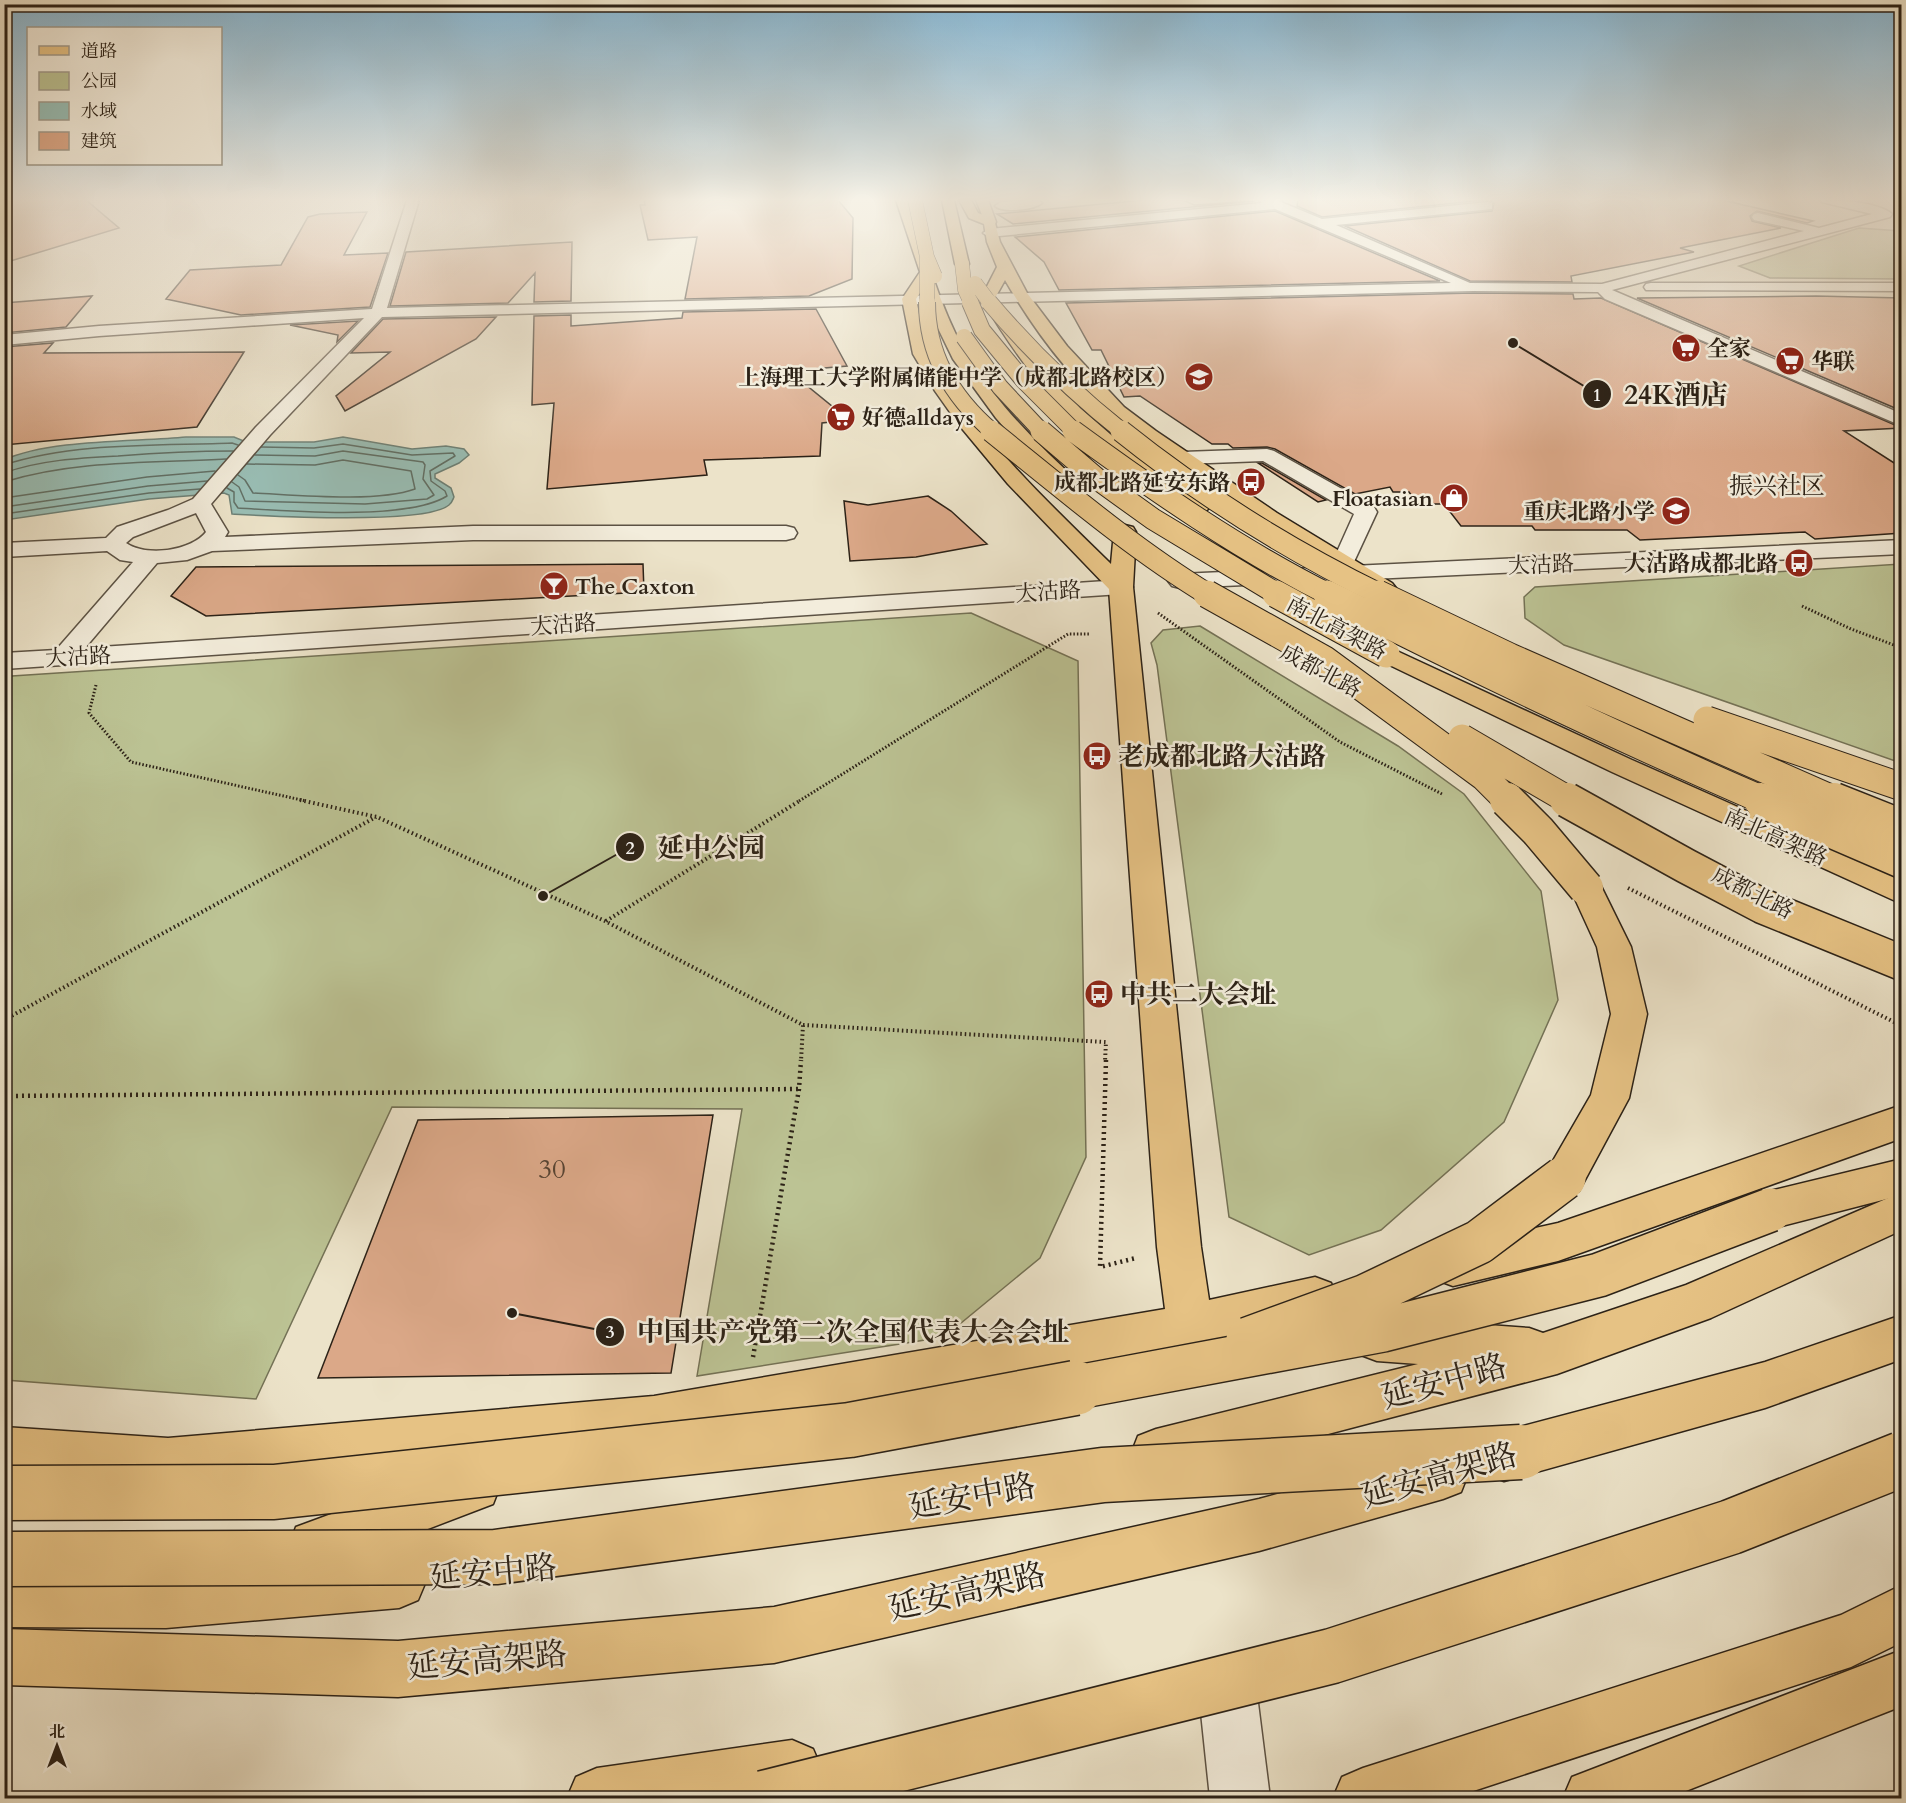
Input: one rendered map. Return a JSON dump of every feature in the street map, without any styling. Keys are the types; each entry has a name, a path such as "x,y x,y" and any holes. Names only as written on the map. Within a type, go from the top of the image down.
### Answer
{"main road":[{"path":"917,284 909,299 924,360 982,440 1041,505 1121,586"},
{"path":"927,284 927,319 936,358 950,384 984,424 1082,504 1181,578 1240,615 1326,660 1682,865 1764,907 1834,938 1902,964"},
{"name":"成都北路","path":"933,284 944,324 961,359 1002,414 1044,461 1180,581 1280,649 1802,916 1902,964"},
{"name":"南北高架路","path":"936,284 974,355 995,382 1034,424 1079,464 1156,521 1272,592 1386,654 1633,771 1902,893"},
{"name":"南北高架路","path":"964,284 982,330 1024,381 1071,429 1139,479 1286,573 1434,648 1661,756 1902,861"},
{"path":"976,284 994,309 1073,392 1128,438 1192,484 1296,551 1453,632 1902,827"},
{"path":"995,284 988,298 1002,321 1046,381 1075,414 1114,446 1216,521 1293,569 1378,628 1571,726 1902,872"},
{"path":"1013,284 1071,360 1117,411 1183,458 1349,568 1509,656 1749,768 1834,843"},
{"path":"924,360 944,324"},
{"path":"1114,446 1129,420"},
{"path":"982,440 1044,461"},
{"path":"1283,524 1293,569"},
{"path":"1125,532 1121,586 1179,1247 1190,1326"},
{"path":"1453,632 1555,662 1747,736 1902,787"},
{"path":"1156,1372 1366,1296 1479,1242 1564,1178 1610,1098 1629,1014 1614,947 1586,888 1538,831 1484,777 1326,660"},
{"path":"4,1452 168,1463 654,1420 1190,1326 1558,1242 1902,1121"},
{"path":"4,1493 286,1491 850,1430 1383,1330 1599,1275 1770,1210 1902,1177"},
{"name":"延安中路","path":"4,1600 166,1601 595,1563 1012,1490 1307,1418 1557,1352 1695,1303 1902,1210"},
{"path":"1190,1326 1557,1352"},
{"name":"延安高架路","path":"4,1657 399,1669 774,1635 1259,1525 1765,1384 1902,1337"},
{"path":"166,1601 654,1420"},
{"path":"4,1559 496,1557 1103,1475 1521,1452"},
{"path":"764,1798 1332,1656 1731,1527 1902,1459"},
{"path":"597,1798 948,1748 1229,1703 1902,1479"},
{"path":"1363,1798 1851,1639 1902,1612"},
{"path":"1593,1798 1902,1678"}],"street":[{"path":"112,544 125,532 176,514 201,501 263,431 378,313 387,284"},
{"path":"1466,284 1473,287"},
{"path":"1602,288 1617,284"},
{"path":"4,340 99,331 378,313 1473,287 1902,287"},
{"path":"1602,288 1610,296 1902,421"},
{"path":"1183,458 1267,455 1366,512 1349,568"},
{"path":"201,501 217,532 208,543"},
{"path":"4,550 112,544 128,555 150,557 187,553 208,543 473,533 786,532"},
{"name":"大沽路","path":"1180,581 1293,569 1788,554 1902,547"},
{"path":"64,657 150,557"},
{"name":"大沽路","path":"4,661 1121,586"},
{"path":"1229,1703 1240,1798"}],"path":[{"path":"1802,606 1851,629 1902,648"},
{"path":"605,921 1068,634 1125,634"},
{"path":"104,655 88,713 131,762 377,817 605,921 803,1025 1106,1042 1100,1267 1179,1247"},
{"path":"4,1020 377,817"},
{"path":"745,1404 799,1089 803,1025"},
{"path":"4,1096 799,1089"}],"green space":[{"path":"1901,564 1901,763 1564,645 1525,618 1524,597 1535,587"},
{"path":"971,613 1078,661 1086,1157 1040,1258 944,1337 697,1376 742,1109 392,1107 256,1399 5,1380 4,685 12,676"},
{"path":"1200,626 1398,746 1464,794 1541,891 1558,1000 1504,1122 1381,1230 1309,1255 1229,1217 1157,665 1151,643 1163,630"}],"water":[{"path":"186,437 234,437 246,442 314,442 343,437 412,449 446,446 464,449 469,455 459,463 435,474 435,478 451,488 454,497 450,504 434,511 410,515 345,518 232,514 229,495 224,493 149,499 5,520 4,460 23,453 68,445"}],"building":[{"path":"178,284 378,284 370,307 241,315 166,299"},
{"path":"396,284 525,284 508,303 390,306"},
{"path":"535,284 571,284 571,301 534,302"},
{"path":"688,284 839,284 809,296 685,299"},
{"path":"1056,284 1307,284 1059,290"},
{"path":"1473,293 1573,294 1574,299 1601,298 1902,428 1844,431 1902,468 1902,533 1815,539 1805,532 1640,540 1627,530 1535,530 1532,526 1461,526 1444,504 1418,504 1409,492 1393,492 1390,487 1355,494 1275,449 1267,447 1233,448 1228,444 1212,444 1140,396 1124,397 1101,350 1092,350 1066,303"},
{"path":"92,296 66,327 4,333 4,303"},
{"path":"1816,296 1902,298 1902,411 1637,298"},
{"path":"816,309 847,366 789,371 849,420 822,423 820,456 704,460 707,475 547,489 554,403 532,405 534,316 571,315 571,326 682,318 683,312"},
{"path":"496,317 476,339 345,411 336,396 390,352 351,353 383,319"},
{"path":"358,321 337,342 338,335 290,325"},
{"path":"53,343 44,353 244,352 197,427 4,445 4,347"},
{"path":"1258,463 1262,463 1326,500 1318,502"},
{"path":"928,496 951,511 987,544 916,557 850,561 844,501 868,505"},
{"path":"643,564 644,592 206,616 171,596 196,567"},
{"path":"713,1115 671,1373 318,1378 418,1120"}],"place":[{"name":"24K酒店","path":"1513,343"},
{"name":"全家","path":"1686,348"},
{"name":"华联","path":"1790,361"},
{"name":"上海理工大学附属储能中学（成都北路校区）","path":"1199,377"},
{"name":"好德alldays","path":"841,417"},
{"name":"成都北路延安东路","path":"1251,482"},
{"name":"Floatasian","path":"1454,498"},
{"name":"重庆北路小学","path":"1676,511"},
{"name":"大沽路成都北路","path":"1799,563"},
{"name":"The Caxton","path":"554,586"},
{"name":"老成都北路大沽路","path":"1097,756"},
{"name":"延中公园","path":"543,896"},
{"name":"中共二大会址","path":"1099,994"},
{"name":"中国共产党第二次全国代表大会会址","path":"512,1313"}],"district":[{"name":"振兴社区","path":"1777,486"}]}
